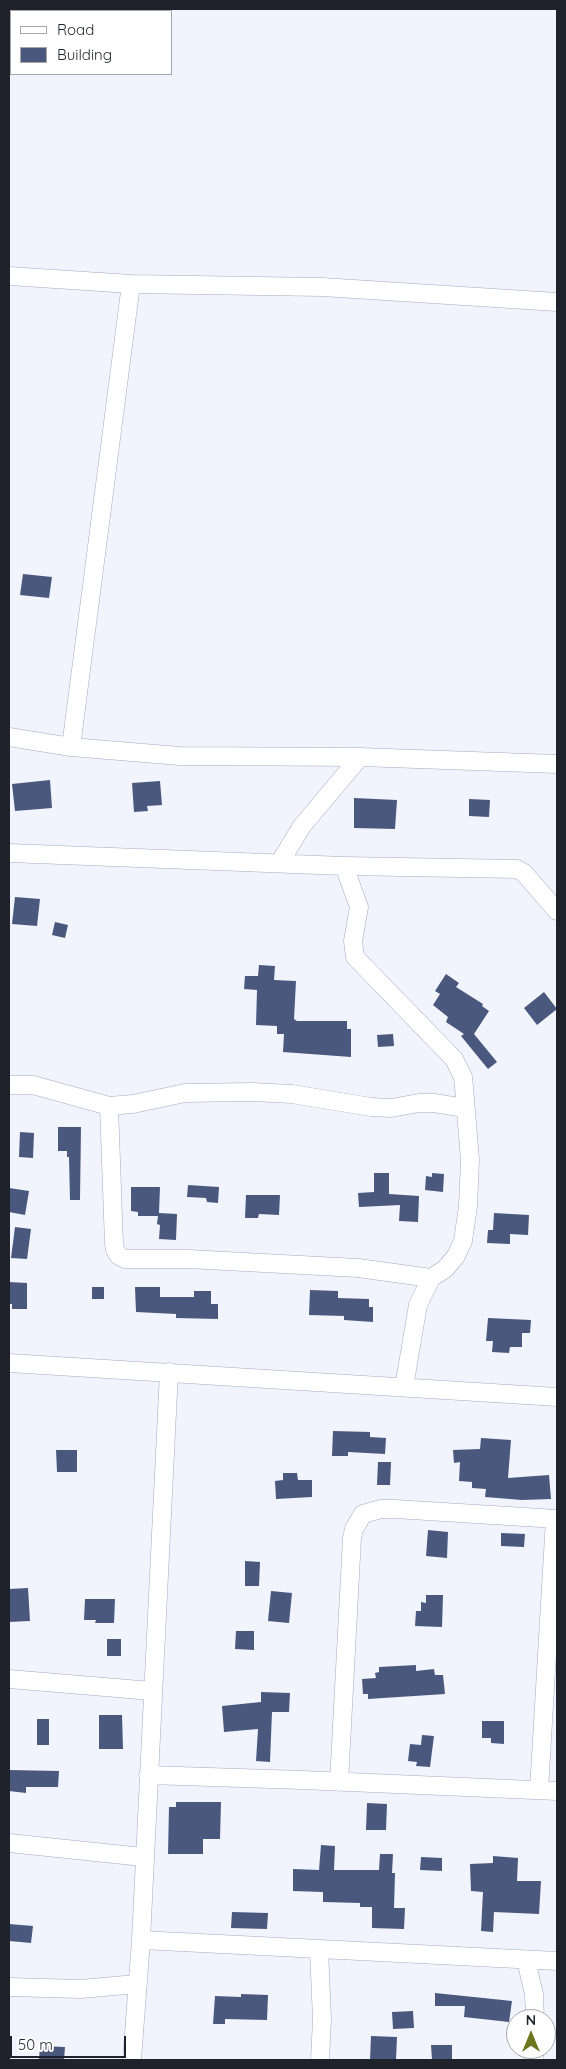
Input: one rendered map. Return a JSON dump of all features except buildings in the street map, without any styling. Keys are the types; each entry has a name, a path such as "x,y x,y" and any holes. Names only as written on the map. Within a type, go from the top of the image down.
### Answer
{"street":[{"path":"9,276 131,284 322,287 557,302"},
{"path":"71,747 131,284"},
{"path":"9,737 71,747 180,756 360,756 557,764"},
{"path":"280,862 302,826 360,756"},
{"path":"9,853 280,862 344,866 518,869 524,872 557,911"},
{"path":"344,866 359,907 353,941 355,957 454,1059 463,1077 470,1160 468,1206 463,1241 456,1256 445,1270 431,1278 416,1312 404,1387"},
{"path":"537,887 557,887"},
{"path":"9,1085 33,1086 110,1106 133,1104 185,1093 252,1092 292,1094 371,1107 391,1108 419,1103 434,1103 465,1108"},
{"path":"110,1106 114,1244 119,1256 125,1259 188,1259 358,1268 431,1278"},
{"path":"9,1363 557,1397"},
{"path":"132,2060 136,1984 141,1940 143,1857 169,1372"},
{"path":"339,1782 352,1538 354,1529 363,1514 380,1509 395,1509 556,1519 539,1790"},
{"path":"9,1679 152,1691"},
{"path":"148,1775 557,1791"},
{"path":"9,1843 143,1857"},
{"path":"141,1940 557,1961"},
{"path":"319,1950 322,2019 320,2060"},
{"path":"526,1960 534,1994 535,2009"},
{"path":"9,1987 81,1989 136,1984"}]}
